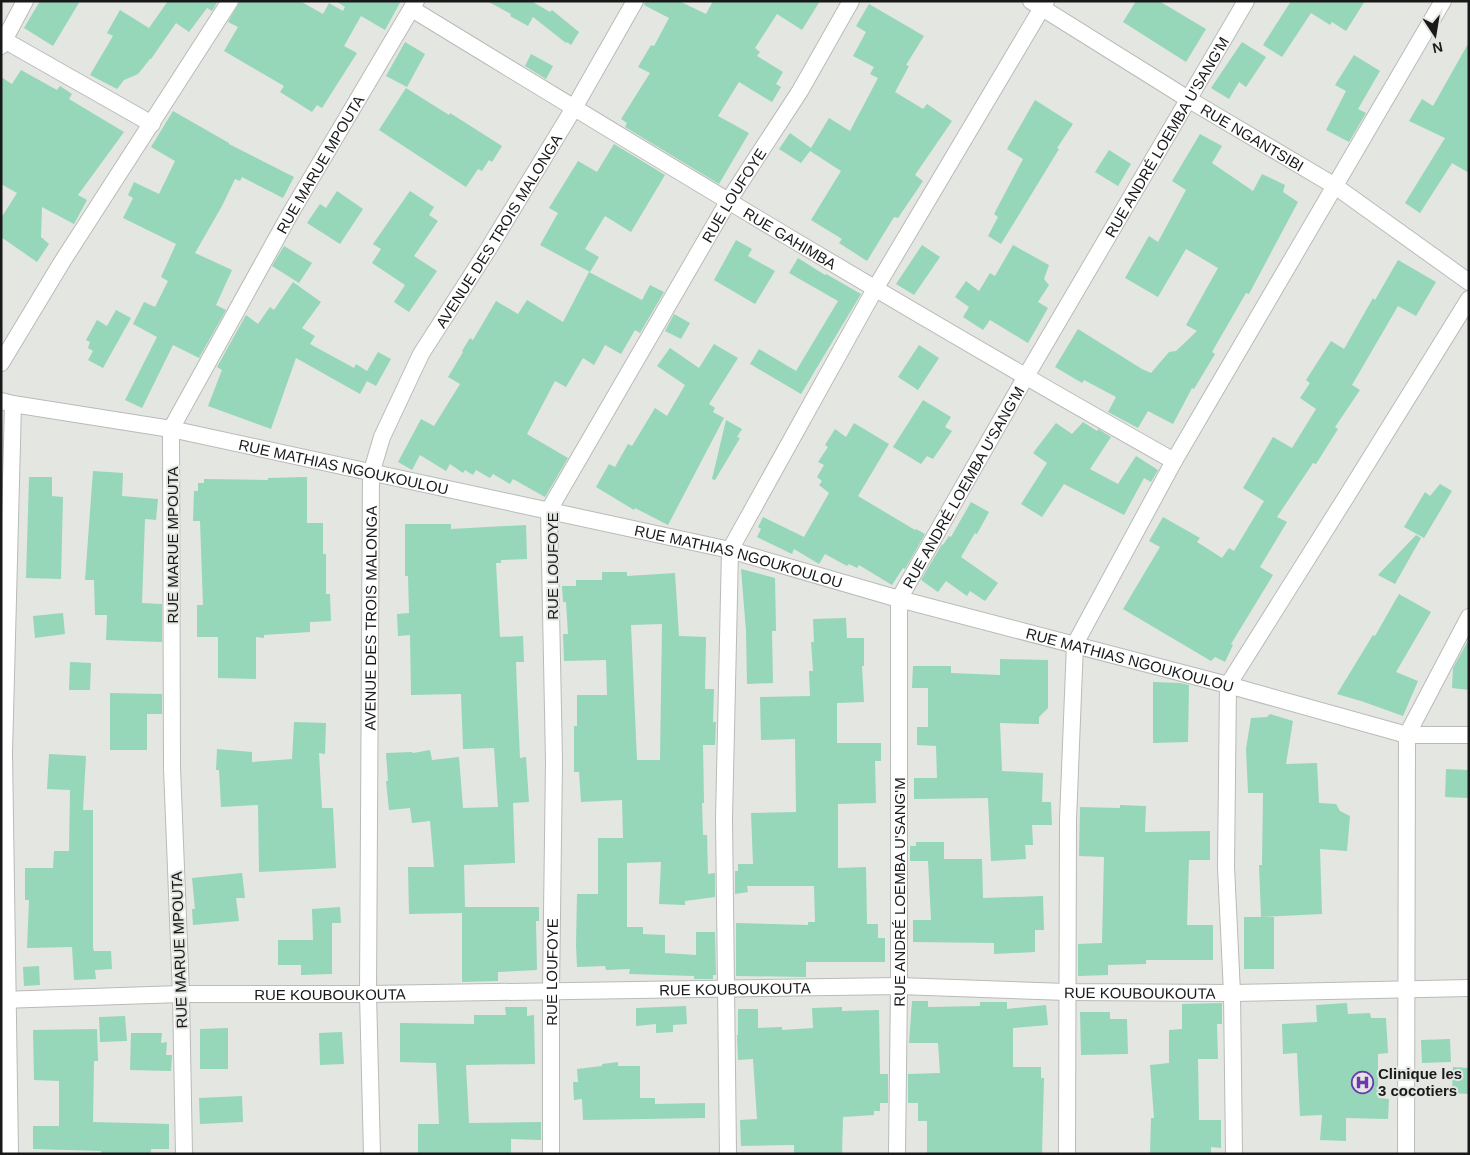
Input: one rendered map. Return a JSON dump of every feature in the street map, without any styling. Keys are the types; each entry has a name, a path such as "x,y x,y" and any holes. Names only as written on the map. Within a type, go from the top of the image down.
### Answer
{"street":[{"path":"26,1 3,43 152,124"},
{"path":"1,364 62,262 230,1"},
{"name":"AVENUE DES TROIS MALONGA","path":"372,1154 368,994 371,474 382,437 420,354 489,248 574,108 635,1"},
{"name":"RUE LOUFOYE","path":"550,1154 554,761 550,510 729,200 800,91 851,1"},
{"name":"RUE ANDRÉ LOEMBA U'SANG'M","path":"897,1154 899,599 1025,378 1246,1"},
{"path":"1067,1154 1068,820 1074,644 1174,461 1443,1"},
{"path":"728,1154 724,819 730,550 875,289 1040,3"},
{"name":"RUE NGANTSIBI","path":"1040,3 1188,99 1335,186 1469,282"},
{"name":"RUE GAHIMBA","path":"414,5 574,108 875,289 1025,378 1174,461"},
{"name":"RUE MARUE MPOUTA","path":"184,1154 181,994 172,768 172,429 290,214 414,5"},
{"path":"1234,1154 1232,993 1226,867 1228,684 1469,299"},
{"path":"7,403 4,753 5,1000 10,1154"},
{"name":"RUE MATHIAS NGOUKOULOU","path":"7,403 172,429 371,474 550,510 730,550 899,599 1228,684 1407,735 1469,735"},
{"path":"1406,1154 1408,988 1407,735 1469,617"},
{"name":"RUE KOUBOUKOUTA","path":"5,1000 181,994 368,994 899,986 1067,992 1232,993 1469,988"}],"building":[{"path":"40,1 80,1 53,46 24,28"},
{"path":"168,1 218,1 212,11 207,8 189,32 176,23 138,74 124,80 117,89 90,75 113,36 107,33 120,10 149,28"},
{"path":"240,1 300,1 323,14 329,3 343,11 345,7 336,1 401,1 385,30 361,16 344,46 357,53 322,108 317,105 312,112 280,92 284,86 224,51 238,27 228,22"},
{"path":"487,1 531,1 550,12 552,10 579,32 571,45 533,17 528,26"},
{"path":"645,1 679,1 706,14 713,1 820,1 802,30 777,14 755,48 760,52 757,56 783,72 776,84 781,87 772,102 739,82 718,116 749,133 719,184 625,127 627,123 621,119 650,73 638,67 651,45 654,46 669,18 644,5"},
{"path":"1136,1 1159,1 1206,29 1186,62 1123,22"},
{"path":"1291,1 1365,1 1346,31 1332,22 1330,25 1311,13 1282,57 1263,45"},
{"path":"869,4 924,36 906,65 909,66 895,92 923,109 927,104 952,121 915,175 923,181 898,218 894,217 867,261 839,243 842,239 811,220 841,171 810,151 801,163 779,149 790,133 811,148 829,118 850,131 878,78 870,74 874,67 853,56 866,32 856,26"},
{"path":"405,42 425,54 407,87 386,76"},
{"path":"1242,42 1266,57 1246,87 1239,82 1229,99 1211,88"},
{"path":"1469,42 1469,173 1452,163 1420,213 1405,203 1445,138 1409,121 1422,99 1433,106"},
{"path":"531,54 553,66 546,79 525,66"},
{"path":"1354,55 1380,71 1358,109 1366,113 1349,142 1326,130 1346,91 1335,85"},
{"path":"21,70 57,90 60,86 72,94 69,99 124,132 78,195 87,200 74,224 42,207 41,237 49,244 37,262 1,237 1,218 17,193 1,184 1,77 12,84"},
{"path":"406,88 502,146 492,162 489,160 482,171 478,169 466,187 379,130"},
{"path":"1035,100 1073,124 1001,244 988,236 998,217 994,214 1023,159 1007,149"},
{"path":"173,111 229,144 294,177 283,198 242,177 240,181 235,179 195,253 232,270 216,305 226,310 199,358 173,345 142,408 125,400 157,337 133,324 144,302 155,307 168,281 161,277 176,244 123,218 133,198 128,195 134,182 159,194 175,161 151,147"},
{"path":"1200,134 1222,146 1212,163 1253,191 1262,174 1285,185 1283,192 1298,202 1249,294 1246,293 1212,352 1215,354 1194,389 1192,388 1173,424 1148,411 1138,428 1108,412 1116,397 1084,380 1082,383 1055,367 1078,329 1151,373 1169,352 1176,351 1197,331 1186,325 1218,268 1186,249 1158,297 1125,278 1149,236 1158,242 1186,190 1172,181"},
{"path":"614,144 665,175 631,232 605,216 585,249 599,257 590,272 540,245 558,213 549,208 578,161 597,172"},
{"path":"1109,150 1131,164 1118,186 1095,172"},
{"path":"337,191 363,209 340,244 307,223 320,204 326,208"},
{"path":"410,191 434,207 429,215 438,221 414,256 437,271 409,312 394,302 405,285 372,263 381,249 373,244"},
{"path":"736,240 752,249 748,256 775,271 755,304 714,280"},
{"path":"922,245 940,257 914,295 896,284"},
{"path":"1013,245 1049,265 1044,279 1049,285 1038,302 1048,308 1028,343 990,320 983,330 963,317 969,307 955,297 966,281 979,291 990,273 995,276"},
{"path":"284,246 312,263 299,283 272,266"},
{"path":"798,258 861,294 801,394 750,364 759,349 796,371 838,301 789,273"},
{"path":"1398,260 1436,282 1416,316 1398,306 1352,385 1360,390 1335,427 1338,429 1316,464 1313,463 1277,517 1287,522 1260,567 1273,575 1231,644 1233,645 1225,662 1215,657 1211,661 1123,609 1160,547 1149,541 1163,517 1200,538 1197,542 1222,558 1229,548 1234,551 1264,501 1243,488 1273,437 1292,448 1316,409 1300,398 1310,383 1306,380 1331,341 1344,349 1373,298 1375,300"},
{"path":"589,272 642,300 650,285 664,292 640,333 635,330 621,354 605,345 594,365 583,358 566,387 555,381 527,434 568,458 545,497 513,479 510,484 493,474 490,478 476,470 473,475 465,470 463,473 450,464 446,471 420,455 412,470 398,462 421,419 434,426 460,384 448,377 470,338 473,340 496,301 518,314 527,300 563,322"},
{"path":"293,282 321,302 302,328 315,336 310,344 354,368 356,364 367,371 378,352 391,359 376,386 367,381 360,394 296,358 271,429 208,406 222,370 217,367 246,315 258,324 270,307 274,310"},
{"path":"116,310 131,318 103,368 88,360 93,351 88,348 90,342 86,340 97,320 107,326"},
{"path":"674,314 690,323 681,339 665,331"},
{"path":"714,344 738,358 709,404 715,408 713,412 724,418 668,525 635,508 634,510 596,487 609,464 615,467 628,444 632,446 655,408 667,416 685,385 657,366 670,348 699,368"},
{"path":"919,345 939,358 918,390 898,377"},
{"path":"923,400 951,417 945,427 952,431 933,459 927,456 921,464 893,447"},
{"path":"726,420 742,429 737,437 740,438 715,480 712,479"},
{"path":"1083,422 1111,437 1090,469 1118,484 1136,456 1158,470 1151,482 1144,478 1124,515 1064,484 1042,517 1021,504 1047,463 1033,453 1056,423 1072,434"},
{"path":"854,423 889,444 858,496 925,534 905,569 903,568 892,585 859,565 857,568 849,564 847,566 825,554 819,564 794,549 792,554 757,537 761,529 758,527 763,517 804,537 829,493 819,485 822,481 817,477 824,465 818,462 828,447 825,445 835,429 846,437"},
{"path":"93,471 123,473 122,496 158,499 156,520 145,519 142,603 162,604 162,642 106,640 107,615 95,615 94,580 85,580"},
{"path":"29,477 52,477 52,496 63,497 61,579 26,578"},
{"path":"307,477 307,523 323,523 323,554 326,554 326,594 330,594 331,621 310,622 310,632 264,635 264,638 256,637 256,679 218,678 218,637 197,637 197,605 203,605 200,521 193,521 194,491 198,491 198,483 204,483 204,479 268,480 268,478"},
{"path":"1440,484 1452,491 1424,538 1404,527 1425,492 1430,496"},
{"path":"971,502 989,512 961,557 998,583 985,601 970,591 967,596 946,581 938,592 921,580 942,544 949,536 951,537"},
{"path":"405,524 451,524 451,529 526,525 527,559 501,560 501,563 496,563 500,637 523,636 524,662 516,662 517,692 520,758 526,757 529,802 513,803 515,863 464,865 465,907 539,907 539,921 536,921 537,970 498,972 498,981 462,982 462,913 409,914 408,867 434,867 430,821 412,823 410,808 389,810 386,753 413,753 430,750 432,760 459,757 463,808 498,807 494,748 463,749 461,694 411,695 410,635 398,636 397,614 409,613 408,576 405,576"},
{"path":"1416,535 1421,538 1395,584 1378,575"},
{"path":"741,569 775,578 776,631 772,631 773,683 747,684 746,631"},
{"path":"602,572 627,572 627,576 675,573 679,636 706,637 705,689 714,689 713,722 716,722 715,745 703,745 703,835 707,835 708,874 715,873 715,897 685,901 685,905 659,904 661,862 627,863 627,927 643,927 643,934 665,935 665,953 696,955 696,932 715,932 716,975 713,975 713,979 694,979 694,976 629,974 630,969 606,970 605,966 577,967 577,894 598,894 598,838 623,838 622,800 581,802 579,772 574,772 574,726 577,726 577,695 607,695 606,660 564,661 563,634 568,634 566,602 563,602 562,586 576,586 576,580 602,580","holes":["662,624 660,760 637,760 631,625"]},
{"path":"1399,594 1431,612 1396,672 1418,681 1403,716 1337,694 1373,635 1375,636"},
{"path":"63,613 65,634 35,638 33,616"},
{"path":"846,618 847,638 864,638 864,666 862,666 864,702 837,703 837,743 881,743 881,761 875,761 876,803 838,804 838,868 866,867 867,924 878,924 878,938 885,938 885,962 806,962 806,977 736,976 736,923 808,925 808,922 815,922 814,886 747,886 748,892 735,894 735,871 738,871 738,864 753,864 751,813 796,812 795,739 761,740 760,697 810,696 809,671 813,671 811,642 814,642 813,619"},
{"path":"1469,639 1469,690 1452,688 1453,668"},
{"path":"1000,659 1048,660 1048,708 1039,717 1039,724 1000,723 1002,771 1043,773 1042,802 1051,802 1052,825 1032,825 1033,845 1025,845 1026,859 991,861 988,798 914,799 914,778 937,778 936,746 917,745 917,727 928,727 928,688 912,688 913,666 951,666 951,673 1000,675"},
{"path":"70,662 91,663 90,690 69,690"},
{"path":"1153,682 1189,685 1188,742 1153,743"},
{"path":"110,693 162,694 162,714 147,714 147,750 110,750"},
{"path":"1270,714 1293,721 1286,764 1317,763 1319,803 1336,804 1340,811 1350,816 1347,851 1320,849 1322,914 1261,917 1259,865 1262,865 1263,793 1248,793 1246,749 1251,718 1267,717"},
{"path":"294,722 326,723 325,754 319,753 322,808 333,808 336,868 259,872 258,805 221,807 219,770 216,770 217,749 252,752 252,762 292,759"},
{"path":"49,754 86,756 83,810 93,810 93,948 94,951 111,951 112,969 95,970 96,979 74,980 72,947 27,948 29,900 25,900 25,868 53,868 54,851 69,851 70,790 47,789"},
{"path":"1446,769 1469,770 1469,798 1445,797"},
{"path":"1120,805 1146,806 1145,832 1210,831 1210,860 1189,860 1187,925 1213,925 1213,960 1146,960 1146,964 1108,965 1108,975 1078,976 1078,944 1102,943 1104,857 1079,856 1080,807 1120,808"},
{"path":"916,842 944,842 944,859 982,859 983,898 1043,896 1044,930 1035,930 1035,952 994,954 994,943 913,942 913,920 931,920 928,861 910,861 910,846 916,846"},
{"path":"242,873 245,898 236,898 239,921 193,925 192,909 195,909 192,878"},
{"path":"340,907 341,923 332,923 332,974 301,975 301,965 278,965 278,940 313,940 312,909"},
{"path":"1244,917 1274,917 1274,969 1244,969"},
{"path":"39,966 40,985 24,986 23,967"},
{"path":"912,1001 928,1001 928,1007 980,1006 980,1002 1007,1002 1007,1009 1046,1005 1048,1025 1013,1028 1013,1067 1041,1067 1041,1078 1044,1078 1042,1154 927,1154 927,1121 918,1121 918,1103 908,1103 908,1074 940,1073 938,1043 909,1043"},
{"path":"1222,1003 1222,1024 1217,1024 1218,1059 1198,1059 1199,1120 1221,1120 1221,1148 1211,1147 1211,1154 1150,1154 1151,1118 1154,1118 1150,1065 1169,1063 1169,1030 1182,1029 1182,1004"},
{"path":"1347,1003 1348,1014 1370,1013 1371,1018 1386,1018 1388,1053 1378,1054 1378,1098 1389,1099 1388,1119 1346,1118 1346,1141 1320,1140 1322,1115 1300,1116 1297,1053 1283,1054 1282,1024 1317,1022 1316,1005"},
{"path":"686,1006 687,1024 673,1025 673,1032 656,1033 656,1024 636,1026 636,1008"},
{"path":"505,1007 527,1007 527,1016 534,1015 535,1064 466,1065 469,1123 541,1122 541,1140 511,1139 511,1154 418,1154 418,1124 439,1124 436,1063 400,1062 400,1023 474,1024 474,1015 506,1015"},
{"path":"842,1007 842,1011 879,1010 880,1074 888,1074 888,1103 880,1103 880,1111 874,1111 874,1115 843,1117 842,1154 794,1154 794,1145 741,1146 740,1120 757,1119 753,1059 738,1060 738,1009 758,1009 758,1028 782,1027 782,1030 813,1028 812,1008"},
{"path":"1080,1012 1110,1012 1110,1019 1127,1019 1128,1054 1081,1055"},
{"path":"125,1016 127,1041 100,1042 99,1017"},
{"path":"228,1028 228,1069 200,1069 200,1029"},
{"path":"97,1029 98,1061 94,1061 93,1122 169,1124 169,1149 151,1149 151,1154 101,1154 101,1151 33,1149 33,1126 59,1126 59,1081 34,1080 33,1030"},
{"path":"342,1032 344,1064 320,1065 319,1033"},
{"path":"131,1033 162,1033 161,1043 167,1042 166,1055 172,1055 171,1071 130,1070"},
{"path":"1450,1039 1451,1062 1422,1063 1421,1040"},
{"path":"618,1062 618,1066 640,1066 640,1098 655,1098 655,1104 705,1103 705,1118 583,1120 582,1099 574,1100 573,1082 578,1082 577,1069"},
{"path":"1453,1067 1469,1068 1469,1094 1452,1093"},
{"path":"242,1096 243,1122 200,1124 199,1098"}],"place":[{"name":"Clinique les 3 cocotiers","path":"1362,1082"}]}
